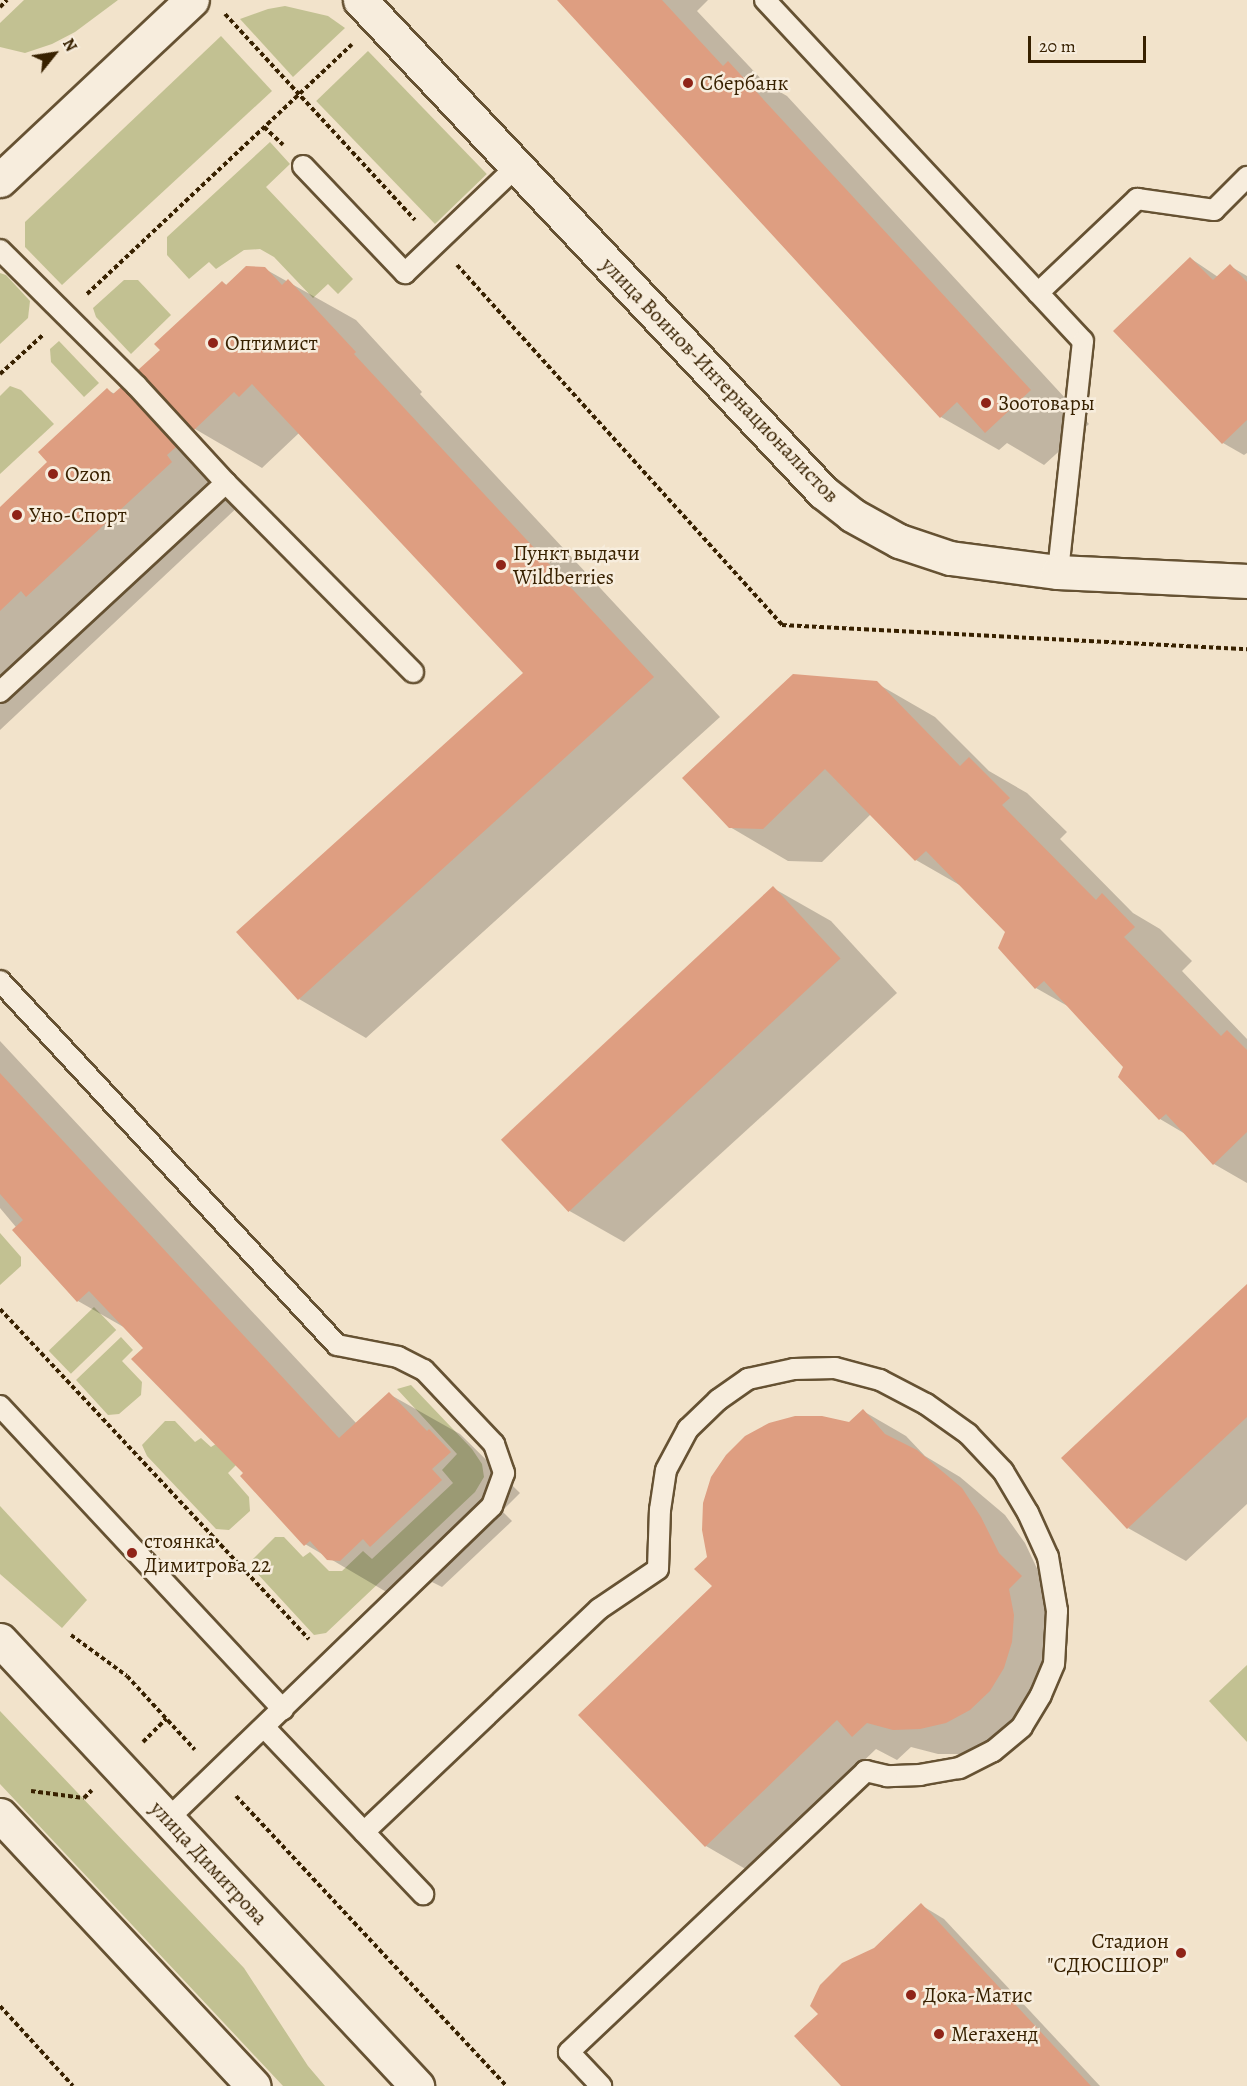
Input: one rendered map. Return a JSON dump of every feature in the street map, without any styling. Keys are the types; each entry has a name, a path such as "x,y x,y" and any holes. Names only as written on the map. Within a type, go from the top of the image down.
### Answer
{"street":[{"path":"0,180 206,4"},
{"name":"улица Воинов-Интернационалистов","path":"369,10 823,492 852,515 899,541 950,558 1058,572 1247,581"},
{"name":"улица Димитрова","path":"0,1640 417,2086"},
{"path":"0,1815 246,2083"}],"lane":[{"path":"765,0 1083,341 1058,572"},
{"path":"303,166 405,273 517,166"},
{"path":"1038,293 1137,199 1214,210 1247,177"},
{"path":"0,250 413,672"},
{"path":"0,692 226,483"},
{"path":"0,981 337,1345 398,1357 424,1370 495,1444 504,1473 492,1506 168,1819"},
{"path":"364,1832 599,1609 658,1569 660,1509 666,1470 688,1429 718,1400 748,1379 794,1369 835,1368 880,1380 926,1404 968,1434 1003,1471 1028,1512 1048,1557 1057,1611 1054,1664 1041,1695 1022,1727 993,1751 959,1768 921,1775 887,1776 866,1772 569,2052 601,2086"},
{"path":"0,1406 283,1709"},
{"path":"264,1727 423,1894"}],"path":[{"path":"0,7 7,0"},
{"path":"206,4 299,94 782,625 1247,649"},
{"path":"0,374 299,94 369,10"},
{"path":"0,1309 331,1662"},
{"path":"71,1635 128,1676 270,1835 506,2086"},
{"path":"0,2006 73,2086"}],"shaded area":[{"path":"24,0 118,0 75,32 52,44 25,53 0,47 0,23"},
{"path":"285,6 328,16 345,28 293,77 240,19 268,9"},
{"path":"221,36 272,91 62,285 25,247 25,222"},
{"path":"368,51 487,174 435,224 316,101"},
{"path":"270,142 290,164 266,187 353,279 338,294 328,284 313,298 274,257 260,249 244,250 216,269 209,262 189,279 167,255 167,237"},
{"path":"0,273 6,275 30,301 28,318 0,344"},
{"path":"124,280 138,280 171,315 131,354 96,317 93,308"},
{"path":"59,341 99,383 84,397 51,362 50,349"},
{"path":"10,386 21,390 54,424 0,474 0,396"},
{"path":"0,1233 21,1257 21,1266 0,1285"},
{"path":"94,1307 116,1330 71,1374 49,1351"},
{"path":"121,1337 133,1350 122,1361 142,1382 141,1395 119,1414 108,1415 76,1380"},
{"path":"411,1385 472,1449 482,1464 484,1477 475,1492 326,1633 314,1635 253,1569 252,1560 275,1537 284,1537 303,1557 310,1552 329,1571 342,1571 363,1551 372,1559 453,1483 442,1470 457,1454 397,1389"},
{"path":"165,1421 175,1421 195,1442 201,1438 211,1447 219,1442 239,1462 228,1473 249,1497 250,1511 229,1530 216,1529 147,1456 142,1445"},
{"path":"0,1506 87,1600 62,1628 0,1574"},
{"path":"1247,1665 1247,1742 1209,1701"},
{"path":"0,1711 244,1968 308,2066 325,2086 283,2086 0,1784"}],"building":[{"path":"557,0 662,0 723,66 728,61 1031,390 985,433 957,402 940,418"},
{"path":"1190,257 1213,280 1230,264 1247,282 1247,420 1222,444 1113,331"},
{"path":"246,266 265,267 282,285 288,279 356,352 354,354 654,677 298,1000 236,932 523,673 252,384 239,397 234,392 194,430 138,370 160,350 154,344 222,281 226,285"},
{"path":"121,387 176,447 167,455 172,462 26,597 21,591 0,611 0,507 47,462 38,452 107,388 113,394"},
{"path":"793,674 877,681 960,766 969,757 1010,798 1002,805 1096,900 1102,893 1135,927 1124,937 1221,1036 1227,1030 1247,1050 1247,1132 1213,1165 1166,1114 1159,1120 1118,1077 1123,1067 1044,981 1035,989 998,948 1005,932 926,851 915,861 825,769 763,829 729,828 682,778"},
{"path":"773,886 841,958 568,1212 501,1140"},
{"path":"0,1073 339,1438 389,1392 451,1452 432,1469 442,1480 370,1547 363,1539 340,1561 327,1560 310,1541 304,1546 240,1476 243,1473 131,1359 143,1348 89,1291 77,1302 12,1230 23,1220 0,1194"},
{"path":"1247,1284 1247,1417 1127,1529 1061,1458"},
{"path":"863,1409 885,1434 917,1450 962,1488 981,1517 999,1553 1022,1576 1009,1589 1014,1615 1012,1642 1004,1668 990,1691 970,1710 946,1723 920,1729 893,1730 867,1723 852,1737 837,1720 705,1847 578,1715 712,1586 694,1569 707,1557 702,1530 703,1503 711,1477 726,1455 745,1436 769,1423 795,1416 822,1416 849,1422"},
{"name":"Дока-Матис","path":"921,1903 1091,2086 841,2086 794,2036 818,2014 810,2006 820,1985 842,1963 874,1948"}],"place":[{"name":"Сбербанк","path":"688,83"},
{"name":"Оптимист","path":"213,343"},
{"name":"Зоотовары","path":"986,403"},
{"name":"Ozon","path":"53,474"},
{"name":"Уно-Спорт","path":"17,515"},
{"name":"Пункт выдачи Wildberries","path":"501,565"},
{"name":"стоянка Димитрова 22","path":"132,1553"},
{"name":"Стадион \"СДЮСШОР\"","path":"1181,1953"},
{"name":"Дока-Матис","path":"911,1995"},
{"name":"Мегахенд","path":"939,2034"}]}
